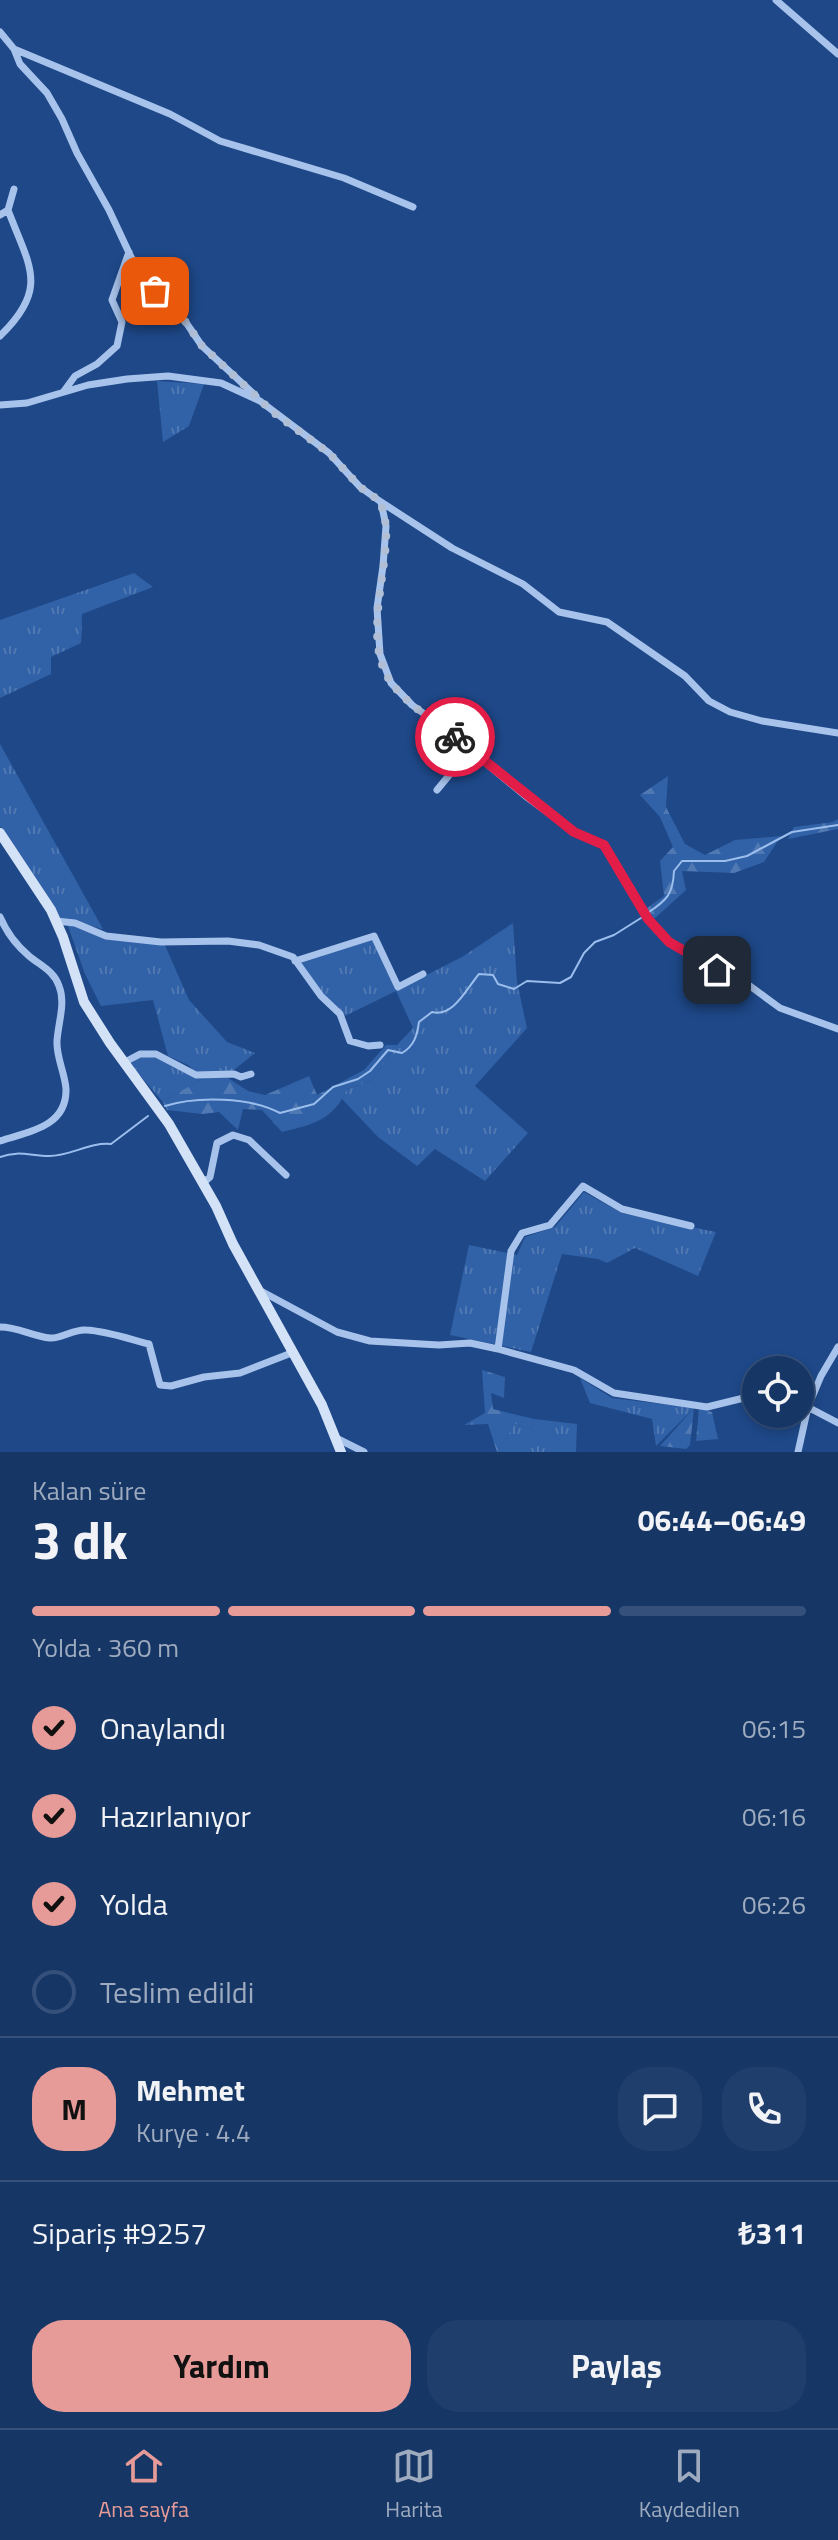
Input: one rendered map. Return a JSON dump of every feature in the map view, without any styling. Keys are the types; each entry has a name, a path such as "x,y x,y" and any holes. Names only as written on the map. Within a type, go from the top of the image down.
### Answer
{"street":[{"path":"776,0 838,54"},
{"path":"0,32 14,49 20,64 47,93 129,252 155,291 185,321 202,346 260,401 329,453 360,487 452,548 523,584 559,612 607,622 685,676 709,701 730,712 790,728 838,733"},
{"path":"14,49 170,114 220,141 344,178 413,207"},
{"path":"0,336 30,299 32,275 4,213 14,189"},
{"path":"63,392 75,376 97,364 117,346 122,322 112,300 129,252"},
{"path":"0,405 27,403 88,385 168,376 221,383 260,401"},
{"path":"381,502 386,526 377,608 380,654 391,683 412,705 574,832 604,845 648,919 669,942 750,986 780,1008 838,1029"},
{"path":"437,790 451,773 464,745"},
{"path":"0,833 56,921 84,1002 169,1124 203,1183 322,1405 341,1452"},
{"path":"0,917 27,955 50,971 60,987 57,1044 66,1092 60,1115 46,1126 0,1141"},
{"path":"56,921 75,923 106,936 161,942 228,941 259,945 293,957 321,996 340,1014 350,1041 368,1046 380,1045"},
{"path":"295,961 374,936 398,987 423,974"},
{"path":"125,1062 140,1054 156,1054 196,1075 234,1074 241,1077 251,1074"},
{"path":"203,1183 210,1177 217,1143 233,1135 249,1140 286,1175"},
{"path":"498,1349 511,1251 522,1233 550,1225 583,1186 622,1209 691,1226"},
{"path":"259,1290 337,1332 370,1341 439,1345 470,1343 574,1370 614,1393 707,1407 742,1398"},
{"path":"0,1327 15,1327 23,1332 54,1339 71,1331 87,1330 149,1344 160,1385 171,1386 204,1377 240,1373 294,1352"},
{"path":"814,1393 838,1347"},
{"path":"814,1410 838,1423"},
{"path":"798,1452 803,1428"},
{"path":"334,1437 364,1452"}],"green space":[{"path":"157,381 204,384 189,426 163,442"},
{"path":"134,573 153,587 82,614 81,643 51,657 51,674 0,698 0,620"},
{"path":"0,744 103,929 59,918 0,826"},
{"path":"668,776 666,807 685,844 705,855 735,840 781,836 764,862 734,873 682,871 686,890 654,919 647,908 664,896 660,861 673,847 660,817 640,795"},
{"path":"838,819 838,829 788,839 794,827"},
{"path":"513,923 517,982 527,1028 475,1086 528,1133 485,1181 435,1149 417,1166 378,1137 342,1099 347,1089 371,1081 413,1028 396,991 345,1016 323,995 299,962 372,938 397,990 462,957"},
{"path":"68,926 76,926 106,939 164,943 189,1000 227,1042 255,1053 230,1073 198,1074 188,1065 168,1056 153,1000 101,1006 85,974"},
{"path":"386,1045 397,1045 371,1081 347,1089 335,1108 321,1120 282,1132 262,1110 243,1109 238,1130 219,1112 202,1114 167,1110 162,1101 205,1078 225,1076 248,1091 265,1095 309,1076 317,1095 364,1070"},
{"path":"141,1056 157,1057 205,1078 162,1101 130,1064"},
{"path":"584,1192 622,1213 716,1232 698,1276 635,1248 607,1263 562,1254 531,1352 450,1335 469,1245 517,1255 525,1237 555,1227"},
{"path":"482,1370 505,1377 504,1398 491,1393 493,1409 534,1419 531,1429 515,1424 497,1452 488,1424 464,1425 485,1413"},
{"path":"580,1378 612,1398 694,1408 656,1446 652,1419 590,1403"},
{"path":"694,1408 690,1445 686,1449 660,1446"},
{"path":"699,1408 712,1412 718,1439 696,1441"},
{"path":"534,1419 577,1424 576,1452 497,1452 515,1424 531,1429"}],"waterway":[{"path":"649,912 668,896 674,871 682,861 725,861 747,856 792,832 838,825"},
{"path":"165,1106 223,1100 254,1104 280,1113 314,1104 333,1087 358,1079 370,1071 388,1050 402,1053 406,1050 414,1040 419,1022 432,1012 447,1011 479,974 493,975 498,984 514,989 527,981 560,983 571,977 584,953 595,942 614,935 641,918"},
{"path":"0,1157 57,1155 111,1144 148,1116"}],"way so far":[{"path":"155,291 185,321 202,346 260,401 329,453 360,487 381,502 386,526 377,608 380,654 391,683 412,705 455,737"}],"route":[{"path":"455,737 574,832 604,845 648,919 669,942 717,970"}]}
